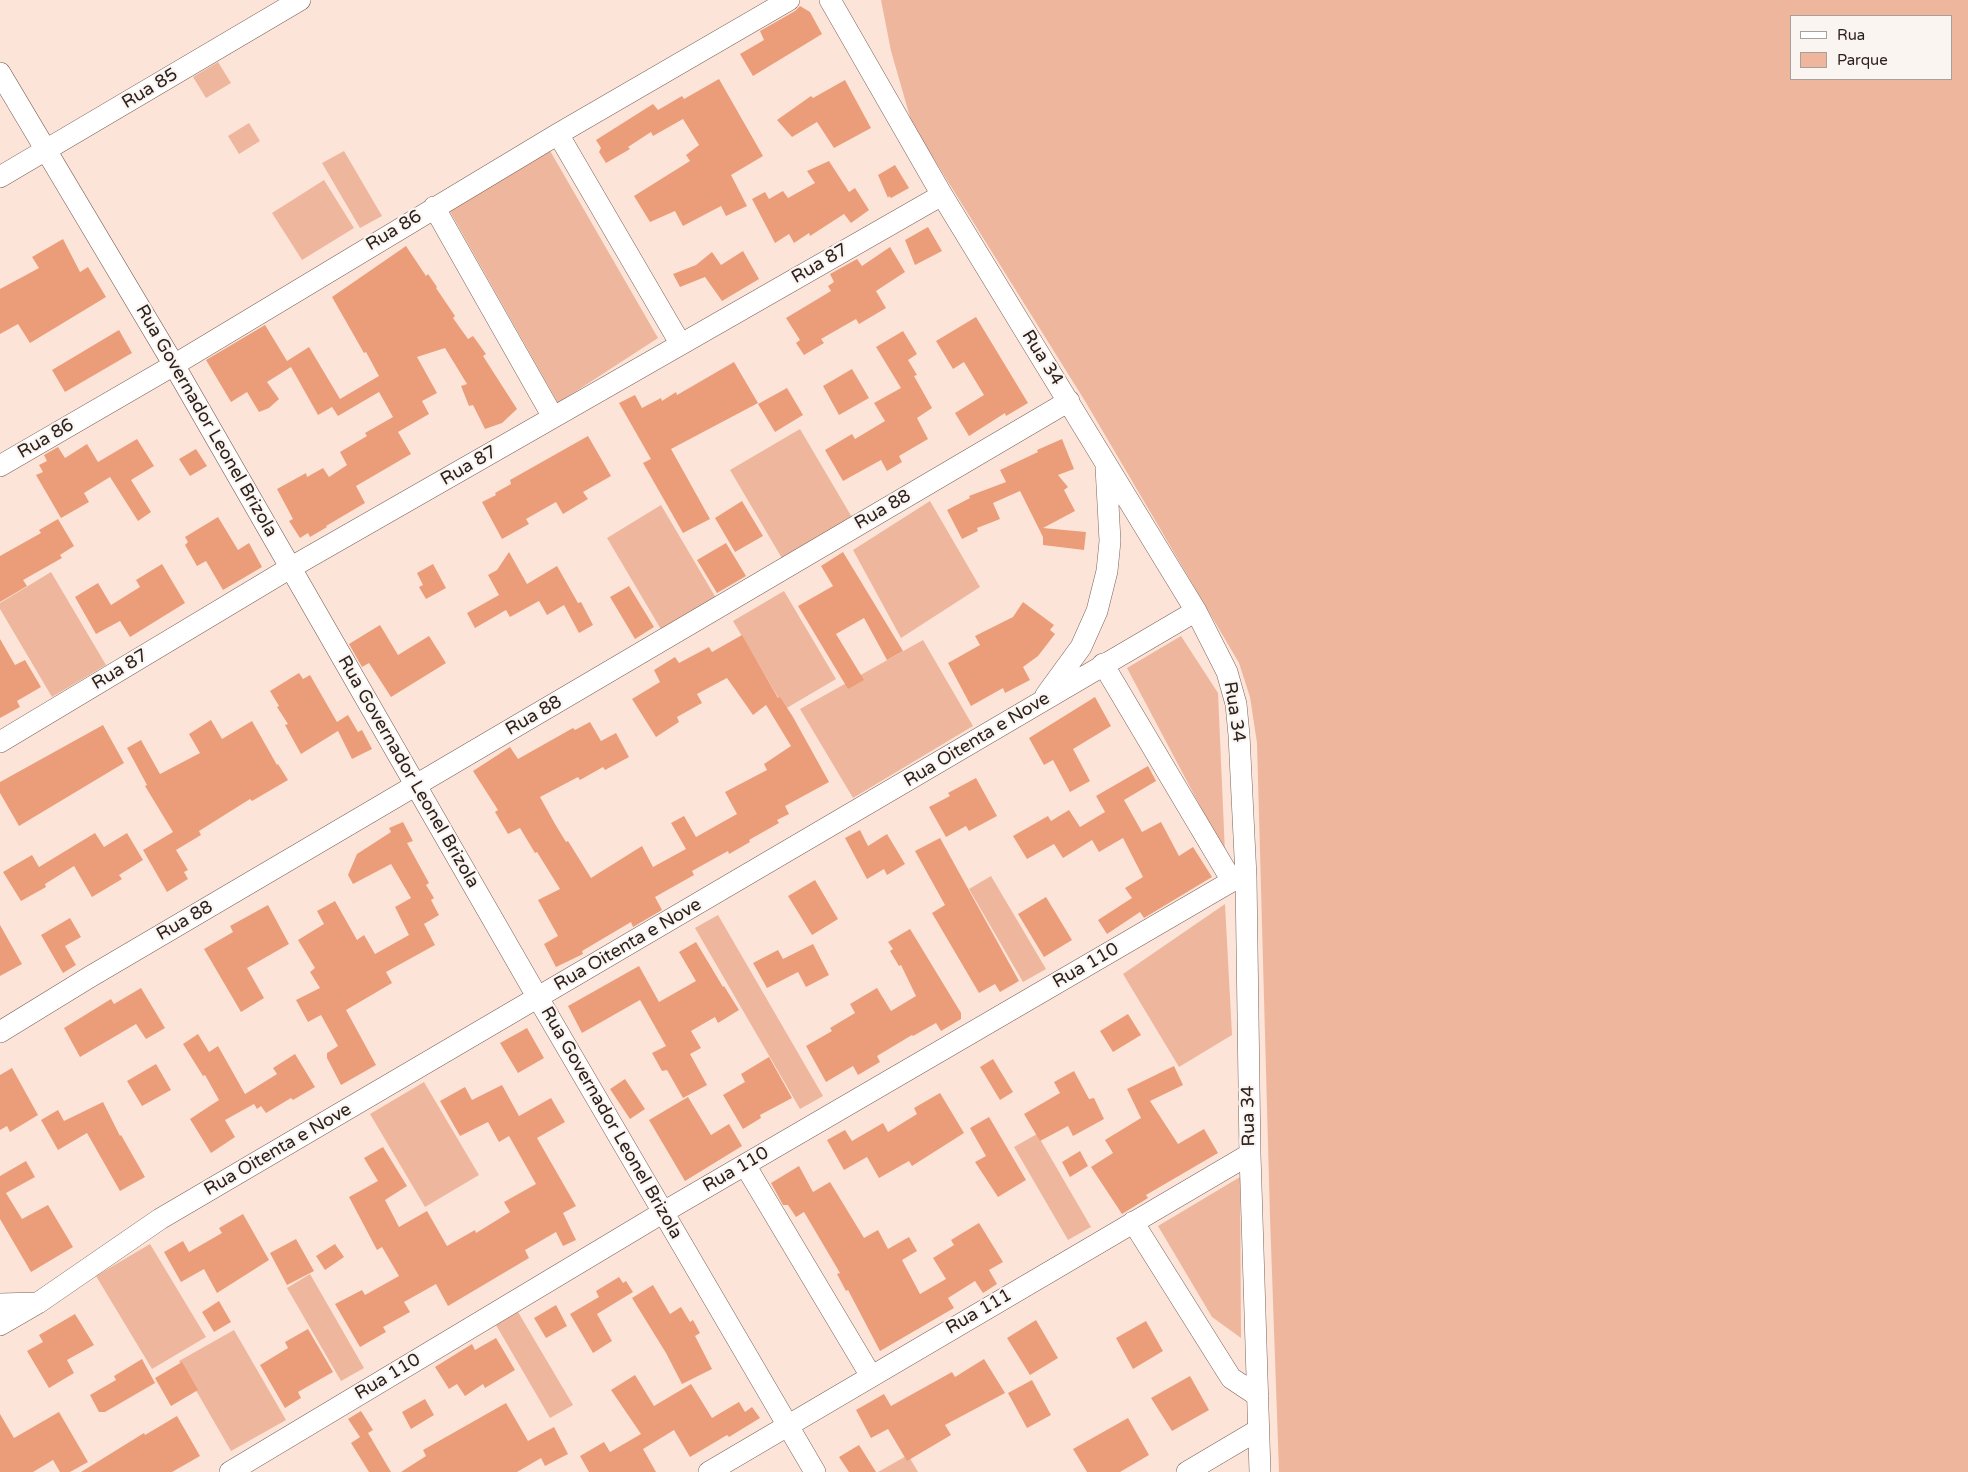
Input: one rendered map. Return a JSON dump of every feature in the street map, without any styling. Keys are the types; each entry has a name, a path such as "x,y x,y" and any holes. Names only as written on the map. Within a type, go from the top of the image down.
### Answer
{"street":[{"name":"Rua 85","path":"0,177 300,0"},
{"name":"Rua 86","path":"0,466 174,365 434,207 789,0"},
{"name":"Rua 34","path":"830,0 942,195 1196,611 1227,672 1236,704 1239,879 1260,1472"},
{"name":"Rua Governador Leonel Brizola","path":"0,74 174,365 662,1213 815,1472"},
{"path":"558,134 680,343"},
{"name":"Rua 87","path":"0,742 290,568 680,343 942,195"},
{"path":"434,207 553,418"},
{"name":"Rua 88","path":"0,1032 96,973 1069,401"},
{"path":"1040,703 1081,647 1097,611 1107,572 1110,541 1106,463"},
{"name":"Rua Oitenta e Nove","path":"0,1325 38,1303 160,1219 1196,611"},
{"path":"1104,664 1239,879"},
{"name":"Rua 110","path":"230,1472 662,1213 1239,879"},
{"name":"Rua 111","path":"709,1472 1250,1154"},
{"path":"745,1165 871,1376"},
{"path":"1133,1222 1231,1378 1258,1396"},
{"path":"0,1304 38,1303"},
{"path":"1187,1472 1258,1430"}],"green space":[{"path":"881,0 1968,0 1968,1472 1279,1472 1257,743 1250,697 1239,663 1085,401 912,124 891,51"},
{"path":"218,62 231,83 206,98 193,77"},
{"path":"249,123 260,141 239,154 228,136"},
{"path":"549,149 658,338 558,403 448,208"},
{"path":"344,151 382,216 360,228 322,163"},
{"path":"324,180 354,228 302,260 272,213"},
{"path":"800,429 853,519 783,560 730,470"},
{"path":"930,501 980,587 901,638 853,550"},
{"path":"661,505 716,598 662,631 607,538"},
{"path":"51,572 106,665 52,697 0,609 0,603"},
{"path":"784,591 836,679 785,709 733,621"},
{"path":"1181,636 1218,693 1225,853 1127,668"},
{"path":"923,640 973,726 853,798 800,709"},
{"path":"991,876 1046,969 1023,982 969,889"},
{"path":"1225,904 1232,1035 1179,1067 1123,974"},
{"path":"718,915 823,1096 800,1109 695,928"},
{"path":"424,1082 479,1175 425,1207 370,1114"},
{"path":"1037,1134 1091,1227 1068,1240 1014,1147"},
{"path":"1240,1177 1241,1338 1212,1317 1158,1226"},
{"path":"150,1244 206,1337 152,1369 96,1276"},
{"path":"310,1274 364,1368 341,1381 287,1288"},
{"path":"518,1312 573,1405 550,1418 496,1325"},
{"path":"234,1330 286,1420 231,1451 179,1361"},
{"path":"908,1455 918,1472 878,1472"}],"building":[{"path":"800,6 810,12 822,34 753,76 740,54 764,40 760,31 795,11"},
{"path":"719,79 763,156 731,175 747,206 726,216 721,206 683,226 675,211 650,222 634,196 690,161 686,155 699,145 683,119 653,136 651,132 628,147 630,149 606,163 599,152 601,148 596,140 653,104 658,110 682,96 684,99"},
{"path":"845,80 871,128 834,148 817,122 792,137 777,120 811,96 813,98"},
{"path":"829,161 849,192 855,188 869,210 851,223 844,214 810,236 809,233 794,243 789,234 775,243 752,199 765,192 769,199 783,191 788,198 815,183 807,171"},
{"path":"895,165 909,188 888,198 878,175"},
{"path":"928,227 942,251 915,265 905,240"},
{"path":"63,239 80,272 88,267 106,297 30,343 18,324 0,334 0,289 39,268 32,257"},
{"path":"406,246 426,276 428,274 437,287 455,316 453,318 468,339 473,336 486,354 483,356 517,409 502,423 485,429 473,405 469,406 461,386 467,384 445,348 417,357 437,393 422,401 429,414 398,432 411,454 356,486 365,503 310,537 308,533 300,538 289,521 293,519 277,489 306,473 307,477 323,468 329,477 347,465 340,452 367,436 365,433 393,417 379,392 338,416 332,407 318,415 291,367 267,382 279,399 269,408 259,412 247,392 231,402 206,360 265,325 287,361 309,347 340,399 379,376 332,297"},
{"path":"890,247 905,272 876,291 886,308 859,324 856,319 821,339 824,343 804,355 796,343 800,340 786,318 831,291 828,286 834,282 830,274 857,259 862,266"},
{"path":"743,251 759,279 722,301 705,277 680,287 673,274 696,265 712,252 721,265"},
{"path":"976,317 1028,403 1006,416 1005,413 969,436 955,413 984,395 964,362 953,369 936,341"},
{"path":"119,330 132,353 65,392 52,370"},
{"path":"903,331 917,354 908,360 917,375 914,376 932,408 917,418 928,439 899,456 902,462 887,471 881,460 843,481 825,450 852,434 855,439 885,421 874,403 901,388 876,347"},
{"path":"734,362 758,403 671,449 710,519 683,533 643,463 651,459 619,403 635,395 642,408 661,398 662,401 676,392 677,395"},
{"path":"852,369 869,398 839,415 823,386"},
{"path":"787,388 803,415 775,432 758,404"},
{"path":"588,436 611,476 583,492 588,499 563,514 556,502 526,519 529,524 502,539 482,502 511,484 510,480"},
{"path":"137,439 154,466 131,480 151,512 138,521 110,477 84,493 89,502 61,518 36,475 43,472 39,465 47,461 44,455 58,447 65,458 87,444 98,462"},
{"path":"1062,439 1074,469 1058,475 1068,487 1064,490 1075,511 1043,528 1086,532 1084,550 1043,545 1043,537 1020,491 993,503 1000,519 977,528 978,531 962,539 947,510 970,498 969,496 1006,482 1000,470"},
{"path":"196,449 207,466 190,476 179,459"},
{"path":"742,501 763,536 735,552 715,518"},
{"path":"218,517 238,550 249,543 262,567 223,590 206,561 197,566 185,545 188,542 185,537"},
{"path":"58,519 74,546 60,555 62,558 23,580 27,586 0,602 0,556 41,533 39,530"},
{"path":"726,543 746,576 717,593 697,560"},
{"path":"509,552 527,584 557,566 578,603 581,602 593,625 579,633 564,605 547,615 539,601 510,617 506,610 475,628 467,613 499,595 488,575 497,570"},
{"path":"843,552 903,651 887,660 864,618 836,634 864,680 848,689 798,606 833,586 821,566"},
{"path":"162,564 185,603 130,637 120,621 96,634 75,597 98,583 111,605 140,587 136,580"},
{"path":"433,564 446,588 426,599 419,587 423,585 417,573"},
{"path":"629,586 654,627 635,639 610,597"},
{"path":"1023,602 1054,625 1050,630 1055,634 1038,656 1023,667 1030,680 1005,693 1003,688 971,706 948,663 980,645 975,636 1013,617"},
{"path":"380,625 398,655 429,636 446,663 391,697 369,663 362,667 349,644"},
{"path":"742,635 778,698 780,697 793,717 829,782 785,806 789,814 777,820 779,823 729,854 728,851 692,871 694,875 655,897 662,910 633,927 631,922 582,951 583,954 556,967 544,944 558,936 538,900 560,889 520,828 508,834 495,812 498,810 473,771 510,747 518,759 573,728 575,730 590,722 601,741 616,733 629,757 605,770 603,767 580,780 578,777 540,797 566,842 568,841 591,878 642,846 653,867 686,849 671,823 684,816 696,837 737,814 725,792 767,770 764,764 791,746 766,705 753,715 727,678 697,694 702,703 677,717 679,722 656,737 632,699 660,682 654,670 675,657 679,663 709,647 712,652"},
{"path":"0,639 15,665 25,660 41,687 17,701 20,707 0,718"},
{"path":"299,673 303,679 310,675 337,722 348,715 358,732 362,730 372,749 352,759 338,731 301,754 285,725 288,724 277,707 279,706 270,691"},
{"path":"1095,697 1111,726 1073,749 1090,781 1070,792 1053,760 1044,765 1029,738"},
{"path":"211,720 222,739 252,721 277,765 288,780 252,801 250,799 199,831 201,835 176,850 188,870 184,872 188,879 167,892 143,850 173,832 145,786 147,785 127,748 141,740 160,774 200,753 189,734"},
{"path":"103,725 124,763 19,826 0,793 0,782"},
{"path":"1148,766 1156,781 1124,800 1142,832 1161,822 1179,856 1193,847 1212,877 1144,918 1140,912 1107,934 1098,920 1132,898 1125,888 1143,877 1123,838 1099,852 1092,840 1063,858 1054,844 1027,859 1013,836 1048,816 1051,821 1069,810 1080,827 1105,812 1096,796"},
{"path":"976,778 997,816 969,831 966,826 946,837 929,807 950,796 948,793"},
{"path":"403,822 413,841 407,843 429,883 426,885 434,898 431,900 439,915 424,924 435,945 386,972 392,983 346,1010 376,1065 341,1085 327,1058 327,1053 338,1046 321,1015 308,1022 296,1000 320,988 310,972 315,968 298,940 324,924 317,911 335,901 357,940 364,935 375,954 409,935 395,907 411,898 391,864 353,884 348,875 357,854 391,832 389,828"},
{"path":"860,830 868,846 887,834 905,864 887,875 884,869 867,879 845,838"},
{"path":"95,833 104,847 127,833 143,860 119,875 122,879 92,897 74,866 45,884 46,887 21,901 3,872 32,855 39,867"},
{"path":"940,838 1019,981 1000,992 995,984 979,993 932,913 945,905 915,851"},
{"path":"815,880 838,919 812,935 788,896"},
{"path":"1046,897 1072,940 1044,957 1018,914"},
{"path":"268,905 289,944 247,968 264,998 241,1012 204,949 233,932 230,926"},
{"path":"70,918 81,937 65,946 76,965 63,973 41,935"},
{"path":"0,925 22,964 0,976"},
{"path":"910,929 961,1013 961,1019 941,1031 936,1023 912,1035 877,1056 880,1062 858,1075 853,1066 826,1082 806,1046 832,1031 830,1028 855,1013 850,1004 877,988 891,1011 916,996 901,965 899,966 890,951 893,949 888,942"},
{"path":"696,942 739,1010 718,1023 715,1017 691,1031 701,1048 690,1054 707,1085 683,1098 667,1070 662,1071 652,1053 666,1046 640,1000 582,1033 568,1006 639,966 659,1002 696,981 679,952"},
{"path":"813,944 829,975 806,987 798,972 767,988 753,963 778,950 783,959"},
{"path":"141,988 165,1028 146,1039 136,1024 80,1057 64,1028 111,999 114,1004"},
{"path":"1128,1014 1141,1035 1113,1052 1100,1031"},
{"path":"527,1028 544,1058 518,1073 500,1043"},
{"path":"198,1034 209,1052 218,1046 245,1094 277,1074 273,1068 295,1054 315,1087 293,1100 291,1098 266,1113 261,1106 257,1109 254,1104 225,1120 235,1137 211,1153 190,1119 219,1100 205,1075 203,1076 183,1044"},
{"path":"769,1057 792,1098 760,1115 761,1118 743,1129 723,1095 745,1082 741,1074"},
{"path":"993,1059 1013,1092 1000,1100 980,1067"},
{"path":"156,1064 171,1090 142,1106 127,1081"},
{"path":"1174,1066 1183,1085 1150,1101 1178,1144 1204,1129 1218,1153 1146,1195 1148,1198 1122,1214 1091,1167 1113,1153 1105,1140 1141,1118 1127,1089"},
{"path":"12,1068 38,1115 10,1132 7,1126 0,1130 0,1075"},
{"path":"1074,1071 1089,1099 1094,1098 1104,1119 1073,1136 1068,1126 1040,1141 1024,1114 1060,1093 1054,1082"},
{"path":"625,1079 645,1109 630,1119 610,1089"},
{"path":"502,1085 519,1116 551,1098 565,1122 537,1138 576,1206 563,1213 576,1240 563,1246 556,1232 525,1250 529,1258 448,1306 436,1284 404,1302 410,1312 383,1327 386,1332 360,1347 335,1304 362,1290 365,1295 399,1276 382,1247 377,1250 349,1197 378,1181 364,1158 383,1147 407,1186 385,1200 399,1227 427,1211 447,1246 475,1230 476,1233 510,1212 504,1202 536,1184 509,1136 499,1142 488,1122 460,1136 440,1101 465,1087 472,1100"},
{"path":"940,1093 964,1133 912,1166 909,1161 879,1178 867,1157 844,1170 827,1140 845,1130 852,1141 883,1123 888,1132 917,1114 914,1108"},
{"path":"688,1097 711,1135 729,1124 742,1146 685,1181 649,1120"},
{"path":"103,1102 120,1136 145,1177 120,1191 87,1133 58,1150 41,1120 58,1110 64,1121"},
{"path":"989,1117 1026,1180 998,1197 975,1162 986,1156 970,1128"},
{"path":"1080,1151 1088,1166 1070,1177 1062,1162"},
{"path":"26,1161 35,1177 6,1193 22,1219 48,1205 73,1247 31,1272 0,1219 0,1176"},
{"path":"799,1166 813,1192 830,1182 864,1238 878,1230 888,1249 909,1237 917,1251 902,1260 920,1294 946,1279 933,1258 954,1245 951,1240 979,1223 1003,1262 989,1270 997,1284 983,1293 975,1281 948,1298 954,1308 880,1351 848,1290 846,1291 837,1274 840,1273 804,1212 796,1217 788,1205 783,1205 771,1183"},
{"path":"243,1214 269,1260 217,1293 204,1269 181,1282 164,1252 183,1241 189,1252 222,1233 219,1228"},
{"path":"296,1239 314,1271 287,1285 270,1253"},
{"path":"335,1244 344,1257 325,1270 316,1256"},
{"path":"619,1277 623,1283 626,1281 633,1292 597,1314 612,1341 593,1353 570,1314 599,1297 596,1291"},
{"path":"653,1285 670,1314 681,1307 690,1322 693,1320 700,1333 695,1336 712,1369 682,1384 666,1353 632,1298"},
{"path":"219,1301 231,1322 214,1332 202,1312"},
{"path":"556,1305 567,1326 546,1338 534,1318"},
{"path":"75,1314 94,1345 67,1360 74,1373 49,1388 27,1351 43,1342 39,1335"},
{"path":"1036,1320 1058,1358 1030,1375 1007,1338"},
{"path":"1146,1321 1163,1351 1133,1369 1116,1338"},
{"path":"308,1329 333,1372 298,1392 301,1398 285,1408 260,1365 288,1348 285,1342"},
{"path":"496,1338 515,1370 485,1388 483,1384 465,1396 457,1384 449,1389 435,1367 472,1344 475,1350"},
{"path":"142,1359 155,1383 105,1412 99,1412 90,1395 116,1380 114,1376"},
{"path":"984,1359 1005,1393 945,1425 951,1435 907,1461 888,1429 871,1438 856,1410 884,1394 891,1406 952,1372 955,1377"},
{"path":"182,1362 198,1390 171,1406 155,1378"},
{"path":"635,1375 654,1406 691,1384 712,1418 739,1402 745,1412 752,1407 760,1418 729,1437 727,1435 690,1457 674,1430 643,1449 656,1472 589,1472 580,1456 604,1442 610,1452 641,1434 611,1390"},
{"path":"1190,1376 1209,1410 1172,1431 1151,1398"},
{"path":"1032,1380 1051,1415 1027,1428 1008,1393"},
{"path":"425,1399 434,1415 411,1429 402,1412"},
{"path":"506,1403 528,1441 554,1427 568,1454 545,1466 541,1458 517,1472 401,1472 426,1456 423,1450"},
{"path":"361,1411 373,1430 368,1433 391,1472 369,1472 351,1443 360,1437 348,1419"},
{"path":"59,1412 88,1462 70,1472 60,1472 53,1460 33,1472 0,1472 0,1414 14,1438"},
{"path":"177,1416 200,1456 172,1472 81,1472 144,1433 145,1435"},
{"path":"1128,1418 1149,1455 1120,1472 1087,1472 1073,1449"},
{"path":"859,1445 876,1472 849,1472 839,1457"}]}
